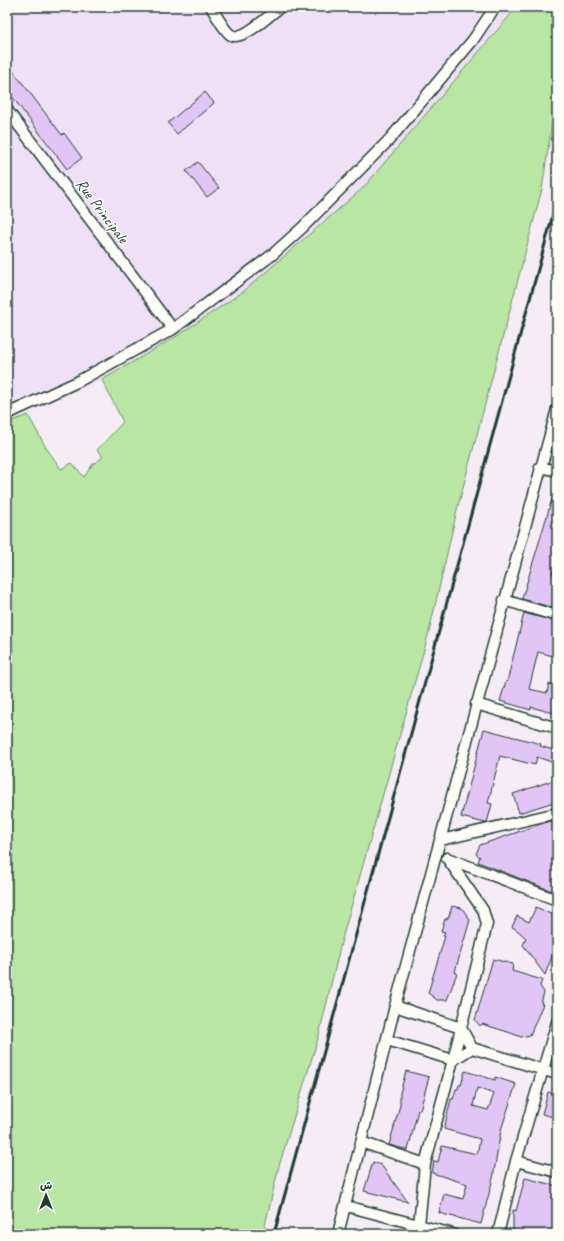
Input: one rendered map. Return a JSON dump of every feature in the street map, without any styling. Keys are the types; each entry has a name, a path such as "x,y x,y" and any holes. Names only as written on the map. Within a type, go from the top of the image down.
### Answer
{"street":[{"path":"211,7 230,35 236,37 246,33 280,7"},
{"path":"7,414 77,382 173,329 272,255 302,228 390,138 473,40 495,7"},
{"name":"Rue Principale","path":"7,110 173,329"},
{"path":"338,1234 386,1040 438,853 504,600 540,467 553,438 557,409"},
{"path":"540,467 557,471"},
{"path":"504,600 557,616"},
{"path":"476,704 557,728"},
{"path":"441,840 557,813"},
{"path":"438,853 447,858 557,900"},
{"path":"419,1225 425,1164 487,924 483,910 447,858"},
{"path":"395,1006 461,1028 472,1048 557,1074"},
{"path":"498,1234 516,1161 557,1022"},
{"path":"386,1040 453,1060 472,1048"},
{"path":"361,1142 425,1164"},
{"path":"516,1161 557,1172"},
{"path":"346,1206 453,1234"}],"shaded area":[{"path":"7,7 517,7 363,188 244,291 177,336 102,380 7,423"}],"green space":[{"path":"517,7 557,7 557,90 542,189 457,510 429,632 342,939 319,1035 279,1166 263,1234 7,1234 7,423 28,415 45,446 61,469 72,463 84,477 93,464 103,457 97,450 123,422 102,380 177,336 244,291 363,188"}],"building":[{"path":"7,63 62,135 64,133 82,158 67,169 7,90"},
{"path":"205,92 214,103 177,134 168,123"},
{"path":"198,162 219,188 207,197 186,171"},
{"path":"555,489 557,489 557,557 552,574 557,575 557,609 522,599"},
{"path":"524,613 557,622 557,657 538,652 529,689 547,693 549,684 557,686 554,701 557,702 557,714 531,707 531,710 500,701 506,681 507,682"},
{"path":"484,729 541,744 540,746 557,751 557,764 537,757 535,765 500,756 488,803 492,804 487,823 461,817"},
{"path":"557,779 557,801 519,813 513,794"},
{"path":"550,821 557,824 557,893 478,862 480,857 476,854 480,845"},
{"path":"452,906 462,908 470,920 455,972 457,973 447,1000 437,1000 428,993 445,936 443,936 445,932 441,931 445,919 449,916"},
{"path":"536,907 557,917 557,943 545,975 523,945 526,938 512,927 517,916 529,922"},
{"path":"493,959 513,964 512,971 542,980 540,986 544,992 541,1004 543,1004 530,1035 521,1037 482,1024 480,1026 475,1020"},
{"path":"406,1071 429,1077 420,1110 418,1110 408,1150 389,1145 400,1105 400,1093"},
{"path":"465,1071 495,1080 495,1077 516,1084 501,1130 493,1178 481,1224 439,1213 444,1194 463,1199 467,1184 432,1173 434,1161 438,1162 442,1146 477,1154 480,1139 444,1129 451,1099 453,1099 456,1089 458,1089 459,1085 461,1085","holes":["477,1088 494,1094 488,1110 473,1106"]},
{"path":"548,1092 557,1094 557,1118 542,1114"},
{"path":"373,1162 381,1165 408,1202 364,1191"},
{"path":"525,1178 557,1186 557,1234 522,1234 513,1230 513,1210 516,1211"}],"railway":[{"path":"274,1234 557,200"}]}
